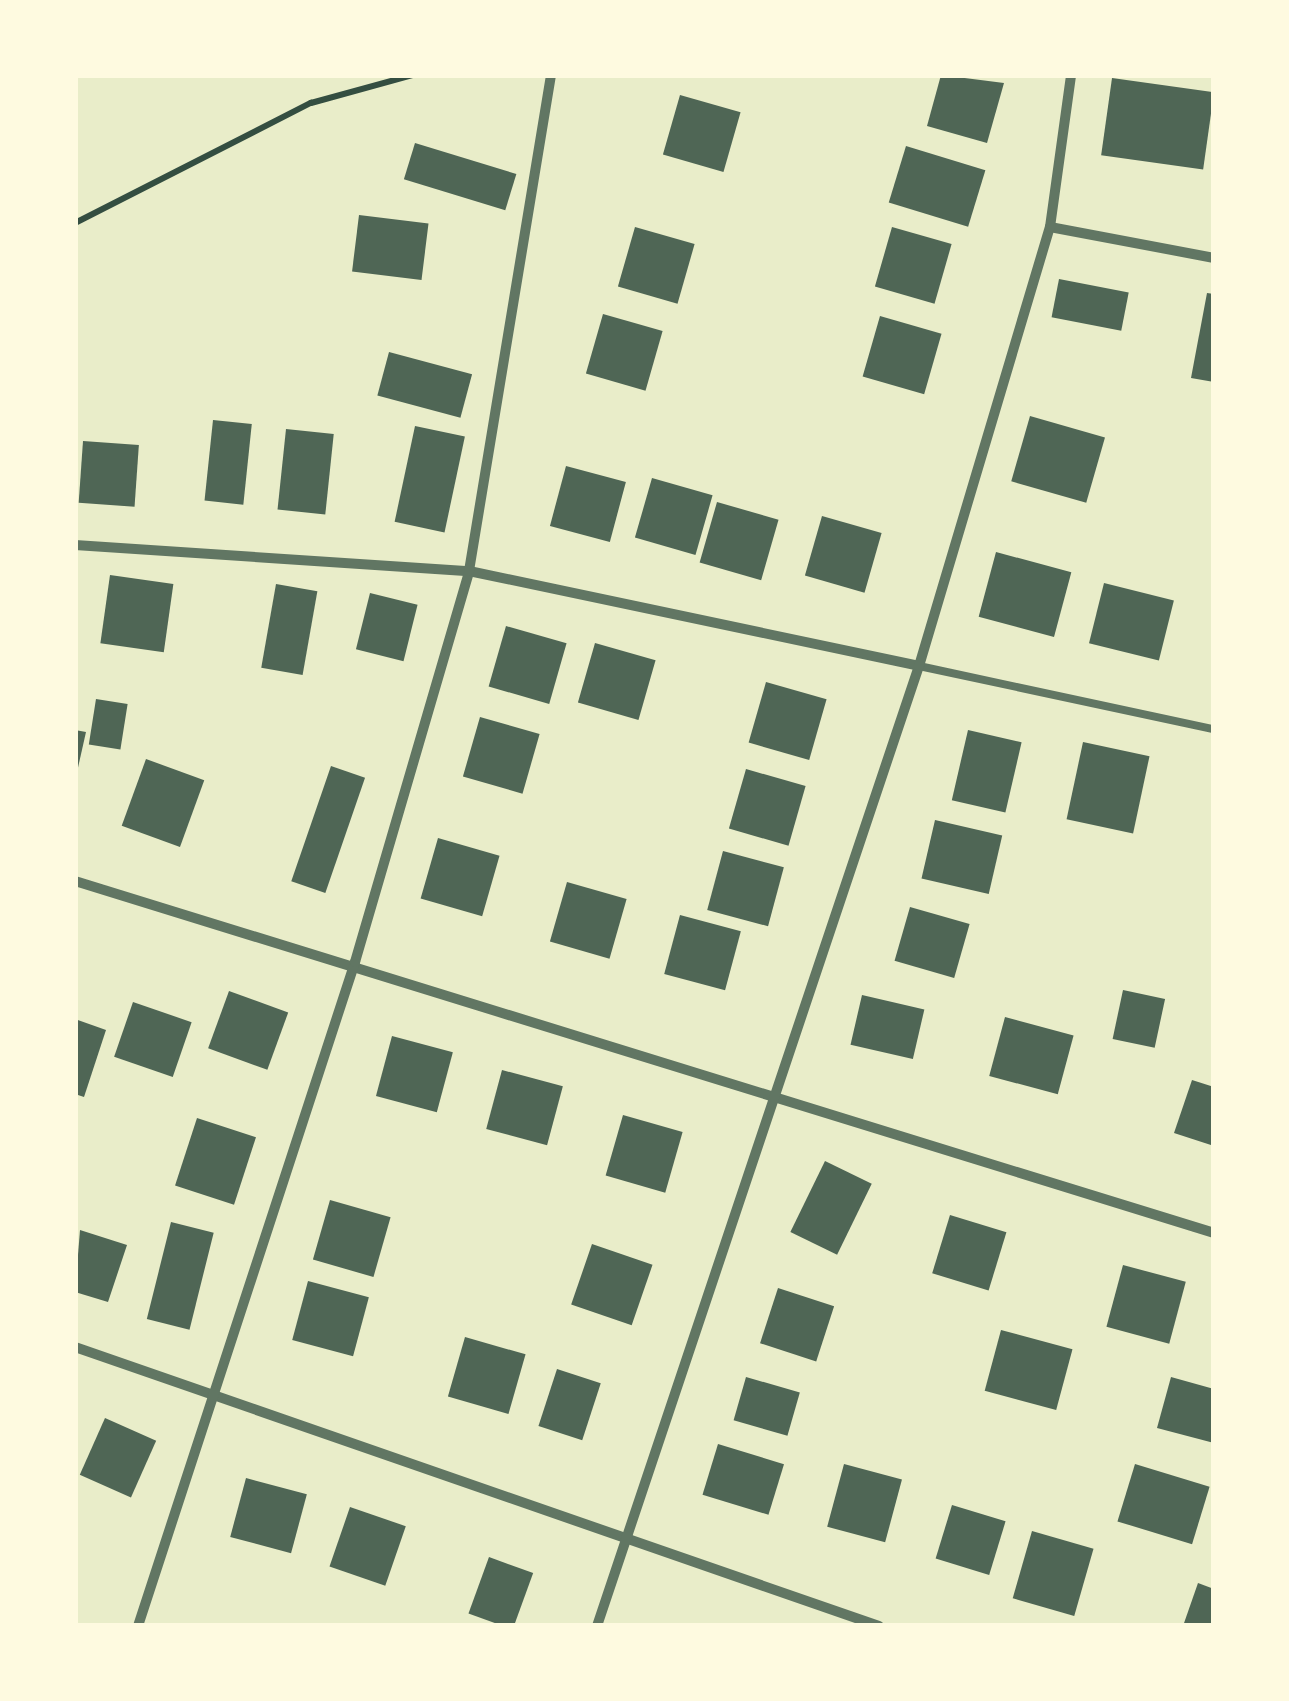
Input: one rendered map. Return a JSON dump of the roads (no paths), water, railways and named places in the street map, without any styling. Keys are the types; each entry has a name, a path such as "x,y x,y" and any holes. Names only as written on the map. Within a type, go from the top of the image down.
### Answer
{"street":[{"path":"138,1626 355,962 469,571 551,75"},
{"path":"597,1626 771,1095 919,666 1050,227 1071,75"},
{"path":"1050,227 1214,258"},
{"path":"75,545 469,571 919,666"},
{"path":"75,880 355,962 1214,1233"},
{"path":"75,1347 216,1390 624,1544 879,1626"}],"lane":[{"path":"919,666 1214,729"}]}
